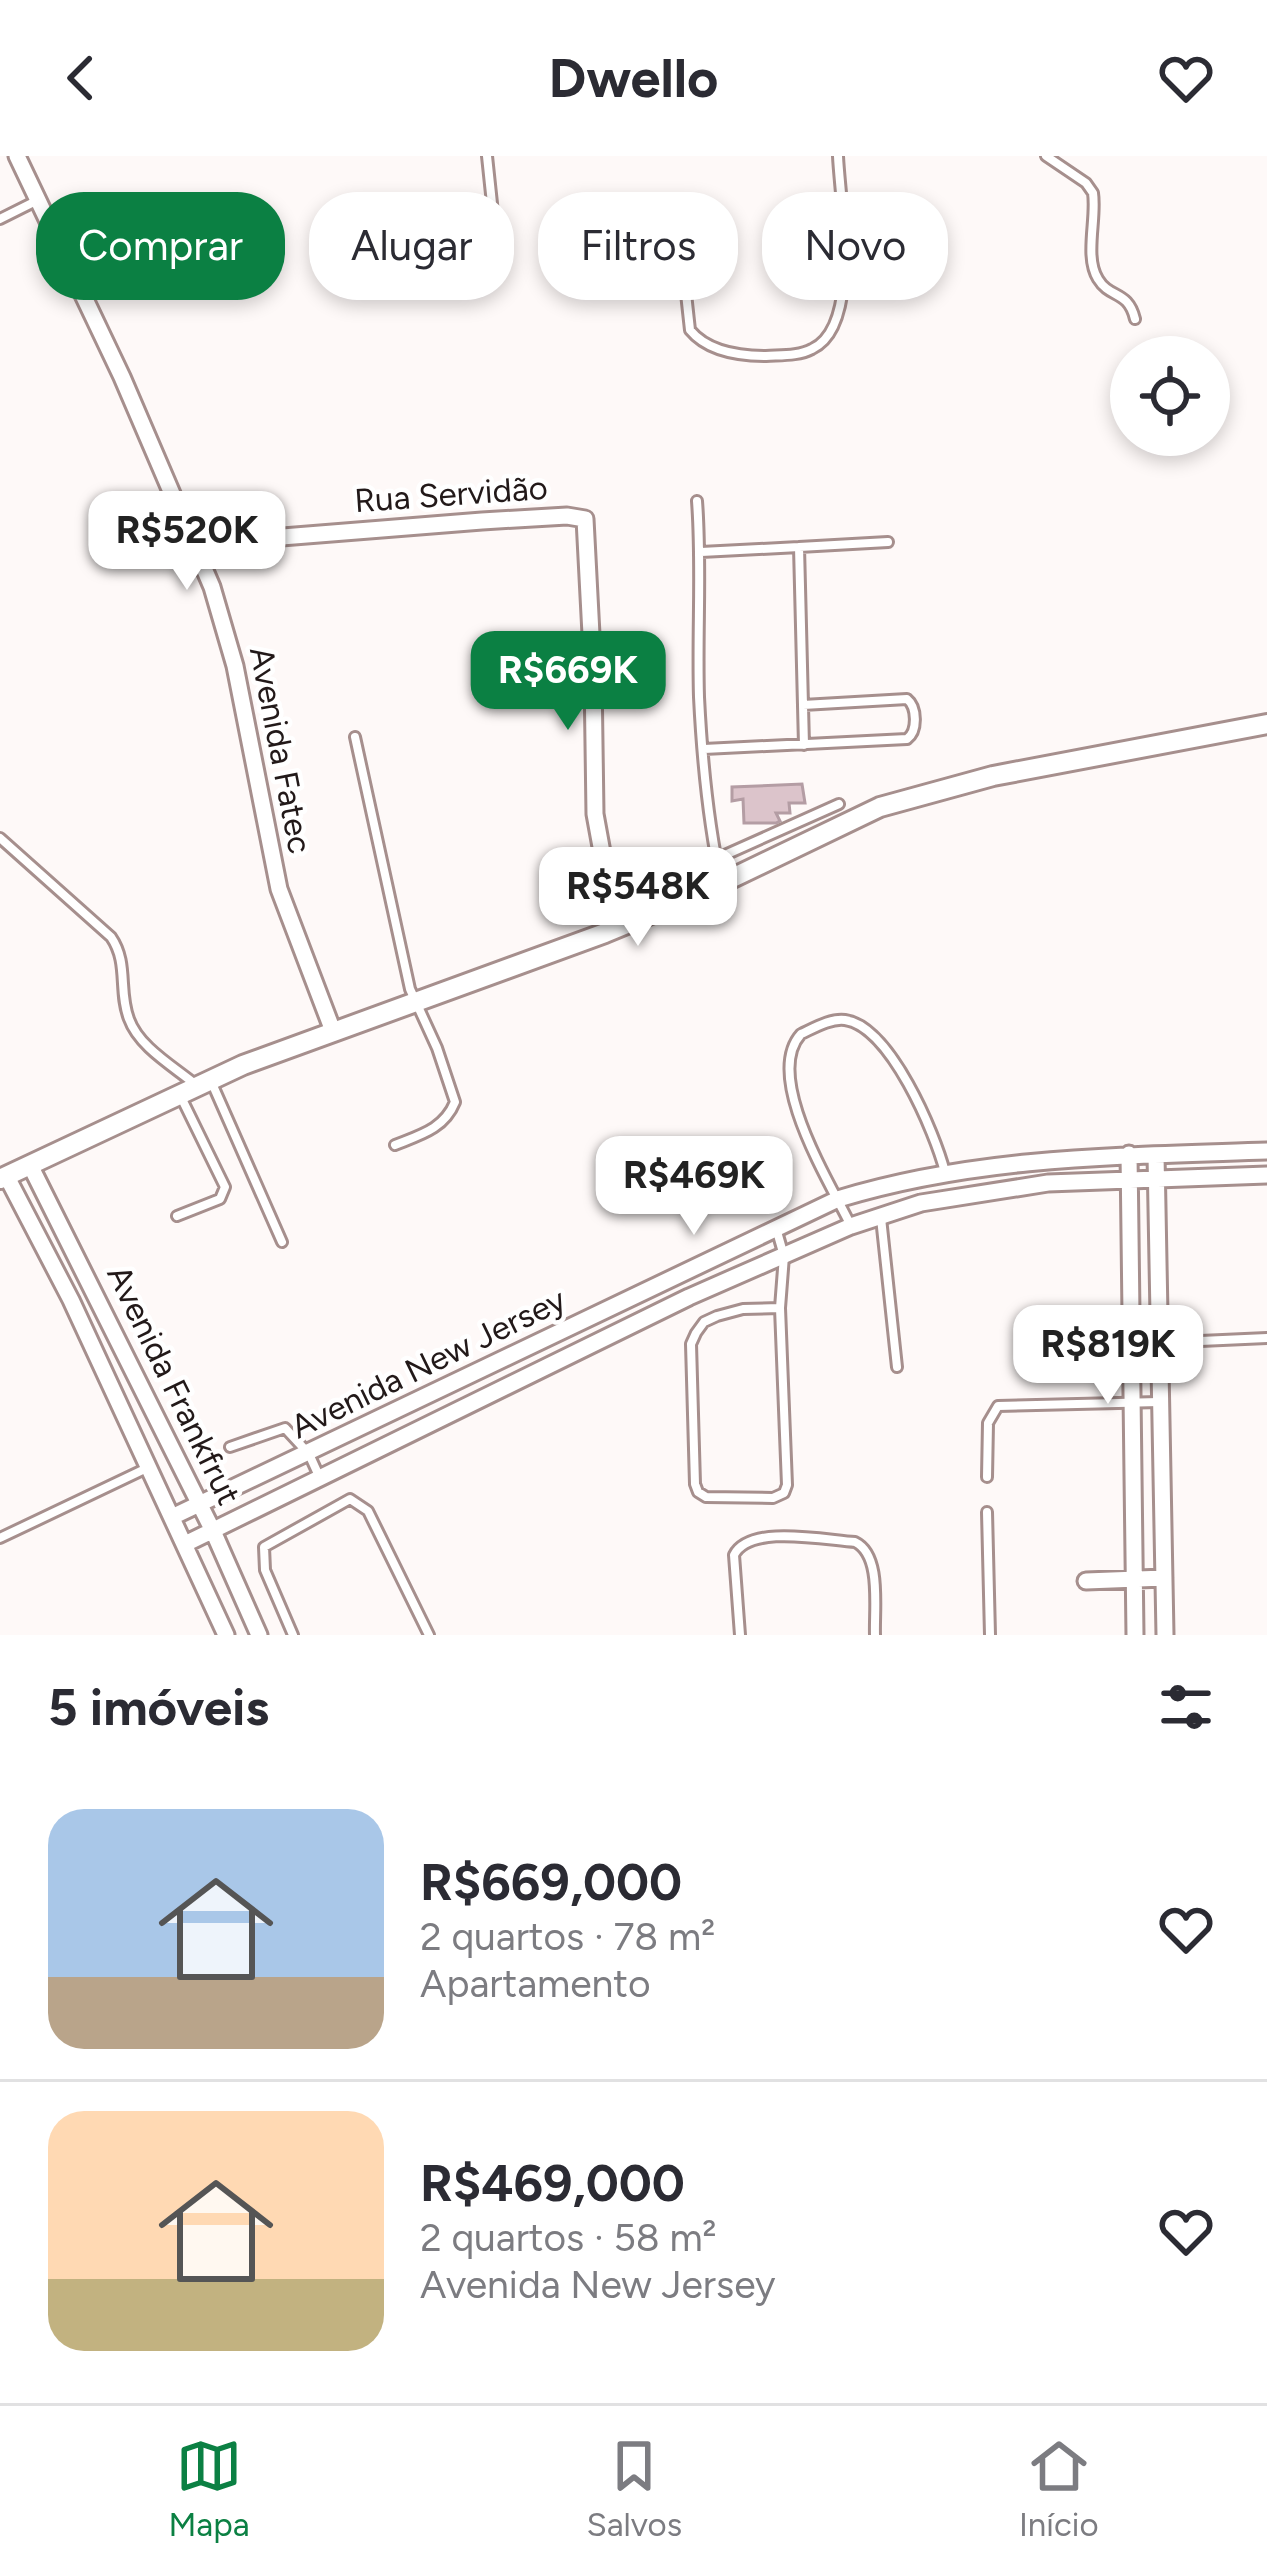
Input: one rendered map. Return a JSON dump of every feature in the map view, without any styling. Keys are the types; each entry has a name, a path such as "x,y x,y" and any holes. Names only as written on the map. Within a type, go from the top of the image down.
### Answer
{"street":[{"name":"Avenida Fatec","path":"17,156 36,192"},
{"name":"Avenida Fatec","path":"85,300 195,544 227,633 279,890 334,1031"},
{"name":"Rua Servidão","path":"195,544 580,516 587,524 595,814 609,926"},
{"path":"2,1179 195,1086 697,895 843,824 916,795 1267,724"},
{"name":"Avenida New Jersey","path":"172,1517 838,1199 953,1171 1129,1154 1267,1151"},
{"path":"1129,1154 1136,1635"},
{"path":"1156,1155 1165,1635"},
{"name":"Avenida Frankfrut","path":"30,1165 200,1504 259,1635"},
{"path":"953,1171 968,1194"},
{"name":"Avenida New Jersey","path":"184,1544 689,1298 851,1226 921,1203 968,1194 1129,1178 1267,1174"},
{"name":"Avenida Frankfrut","path":"2,1179 71,1300 226,1635"},
{"path":"724,1252 735,1277"},
{"path":"678,1275 689,1298"},
{"path":"71,1300 94,1290"},
{"path":"1087,1581 1164,1578"}],"lane":[{"path":"488,156 491,192"},
{"path":"687,300 690,330 700,341 722,351 752,356 815,349 838,319 843,258 838,156"},
{"path":"1046,156 1078,176 1093,194 1094,271 1106,288 1126,298 1135,319"},
{"path":"0,219 36,202"},
{"path":"697,501 699,696 721,884"},
{"path":"701,551 888,542"},
{"path":"799,547 804,745"},
{"path":"704,749 907,740 915,726 907,699 803,705"},
{"path":"355,737 413,1001 424,1014 455,1102 446,1120 434,1129 395,1145"},
{"path":"716,860 838,804"},
{"path":"0,838 115,942 132,1027 195,1086 282,1242"},
{"path":"851,1226 794,1104 788,1078 795,1040 833,1021 856,1023 882,1043 953,1171"},
{"path":"177,1216 220,1199 225,1187 195,1086"},
{"path":"880,1217 897,1367"},
{"path":"775,1226 784,1256 779,1308 787,1485 784,1493 773,1498 706,1497 695,1484 691,1344 704,1322 717,1316 743,1309 779,1308"},
{"path":"1132,1344 1267,1337"},
{"path":"987,1477 988,1423 998,1406 1159,1402"},
{"path":"230,1447 284,1428 309,1454 321,1479"},
{"path":"0,1538 148,1467"},
{"path":"293,1635 265,1570 264,1546 350,1499 368,1511 429,1635"},
{"path":"987,1512 991,1635"},
{"path":"740,1635 734,1555 749,1538 766,1536 865,1546 873,1578 875,1635"}],"building":[{"path":"802,784 805,803 789,803 790,813 776,813 780,821 776,823 744,823 743,799 732,801 732,787"}]}
